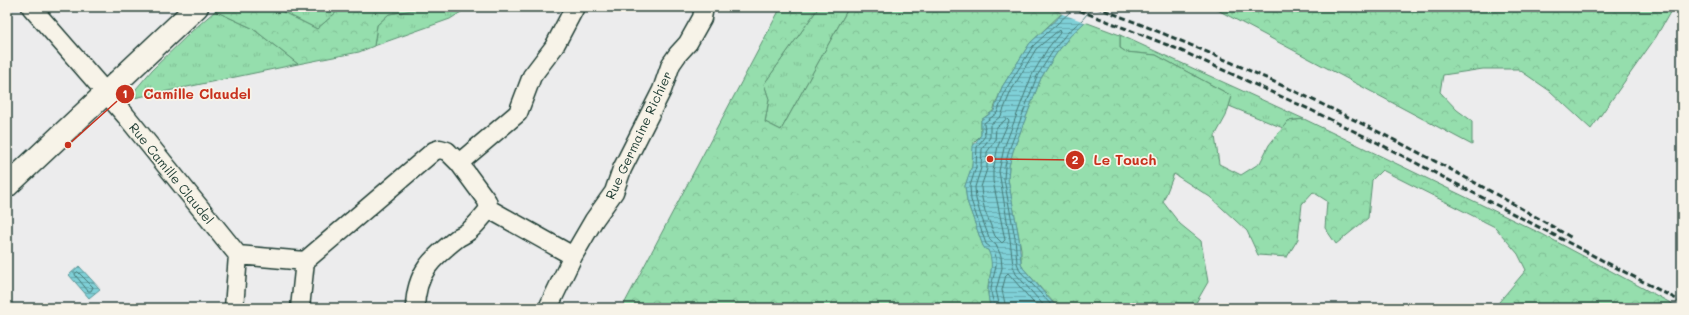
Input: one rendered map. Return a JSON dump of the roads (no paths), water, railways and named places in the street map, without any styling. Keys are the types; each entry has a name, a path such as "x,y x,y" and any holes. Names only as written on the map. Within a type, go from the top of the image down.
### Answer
{"street":[{"name":"Rue Camille Claudel","path":"31,7 105,93 238,254"},
{"path":"7,186 197,7"},
{"path":"459,163 518,113 532,76 554,47 575,7"},
{"name":"Rue Germaine Richier","path":"548,308 573,256 594,220 614,192 622,169 662,90 671,64 688,43 702,18 704,7"},
{"path":"300,308 305,261 434,151 440,149 447,151 459,163 487,201 489,209 573,256"},
{"path":"415,308 415,291 421,276 429,263 470,230 489,209"},
{"path":"234,308 238,254 305,261"}],"water":[{"path":"1070,7 1085,22 1070,36 1056,54 1041,78 1013,151 1009,166 1008,179 1023,268 1052,302 1060,308 991,308 988,291 991,258 988,250 983,246 967,201 965,186 972,166 973,146 981,135 981,120 994,111 1002,87 1030,43"},
{"path":"79,266 100,289 89,298 69,275"}],"railway":[{"path":"1071,7 1175,48 1313,111 1376,142 1682,302"},
{"path":"1096,7 1219,57 1339,112 1457,173 1572,238"}],"place":[{"name":"Camille Claudel","path":"68,145"},
{"name":"Le Touch","path":"990,159"}]}
